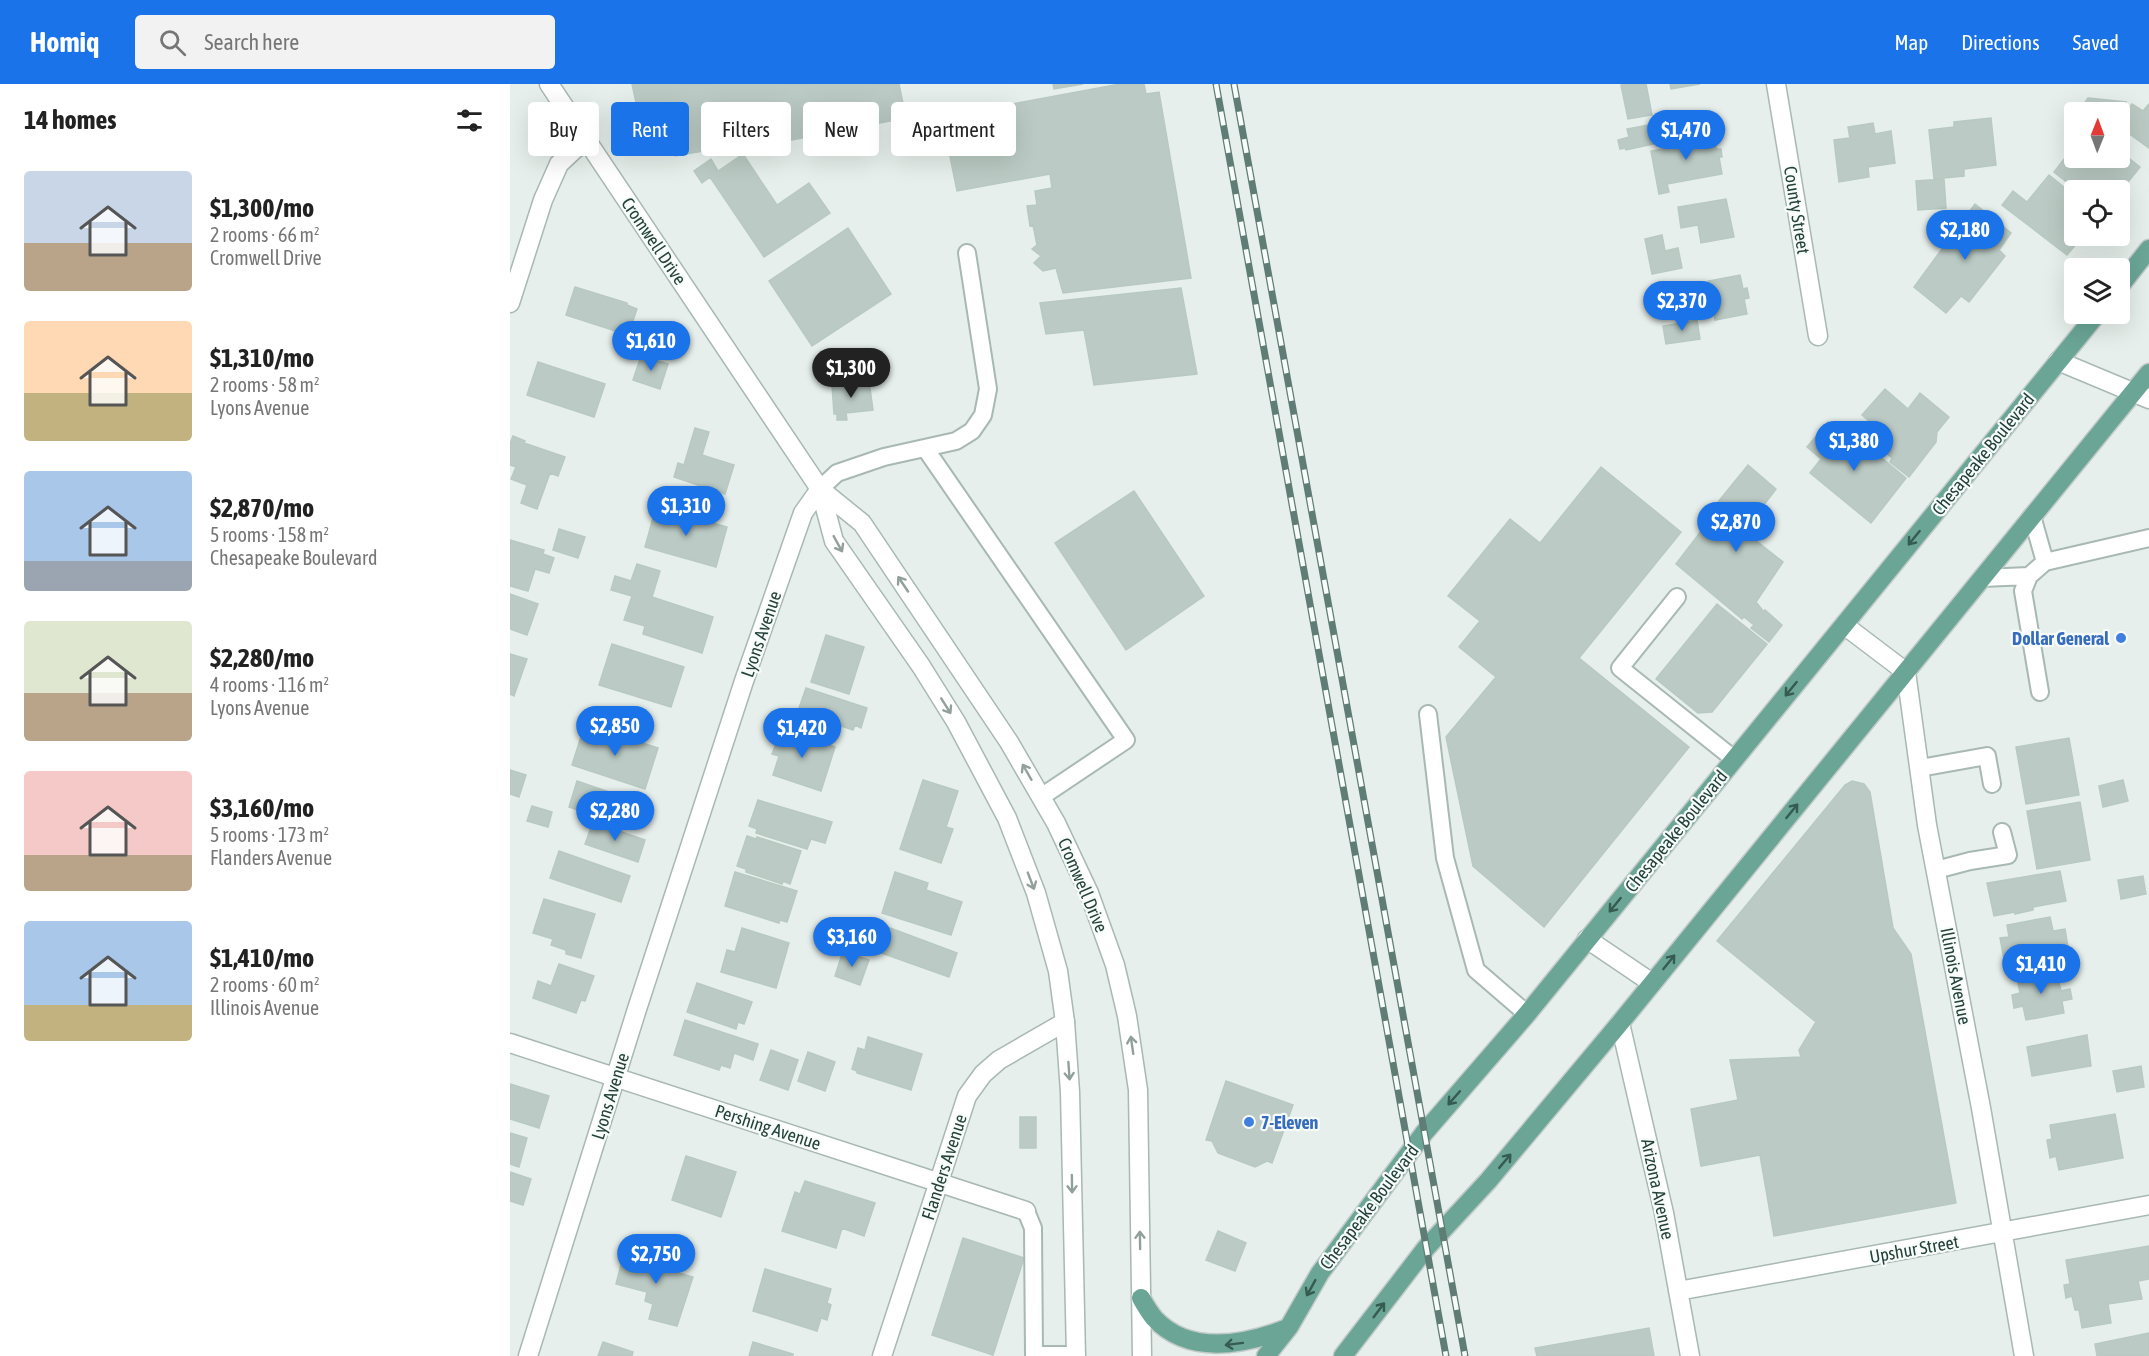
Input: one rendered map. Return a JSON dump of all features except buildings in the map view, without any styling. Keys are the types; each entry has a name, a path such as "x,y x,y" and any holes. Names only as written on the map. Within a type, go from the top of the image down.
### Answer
{"main road":[{"path":"2130,273 2149,249"},
{"name":"Chesapeake Boulevard","path":"1266,1356 1289,1327 1320,1273 1424,1133 1527,1014 2089,324"},
{"path":"1343,1356 1431,1242 1488,1181 1620,1023 2032,516 2141,396 2149,373"},
{"path":"1141,1298 1155,1319 1173,1335 1196,1346 1234,1345 1258,1340 1289,1327"}],"street":[{"name":"Cromwell Drive","path":"549,84 561,102"},
{"name":"County Street","path":"1776,84 1818,336"},
{"path":"510,303 543,200 559,164 568,156"},
{"name":"Cromwell Drive","path":"596,156 820,489 861,523 1009,742 1056,823 1089,893 1115,965 1127,1016 1138,1090 1142,1356"},
{"path":"2058,362 2141,396"},
{"name":"Cromwell Drive","path":"820,489 834,541 927,675 956,722 1007,818 1036,893 1055,960 1065,1022 1070,1092 1076,1356"},
{"name":"Lyons Avenue","path":"528,1356 744,681 803,513 820,489"},
{"path":"1844,625 1906,672"},
{"name":"Illinois Avenue","path":"1906,672 1936,870 1981,1108 2024,1356"},
{"path":"1587,939 1652,983"},
{"name":"Flanders Avenue","path":"882,1356 968,1096 983,1074 999,1060 1065,1022"},
{"name":"Arizona Avenue","path":"1620,1023 1664,1213 1690,1356"},
{"name":"Pershing Avenue","path":"510,1043 1026,1210"},
{"name":"Upshur Street","path":"1678,1291 2149,1205"}],"lane":[{"name":"Lyons Avenue","path":"820,489 837,473 884,457 956,441 972,431 983,415 988,397 967,253"},
{"path":"925,448 1125,740 1041,797"},
{"path":"2032,516 2045,562"},
{"path":"2040,692 2023,591 2029,576 2045,562 2149,538"},
{"path":"1982,578 2029,576"},
{"path":"1677,597 1620,668 1734,759"},
{"path":"1428,714 1445,858 1476,970 1527,1014"},
{"path":"1920,768 1987,756 1992,784"},
{"path":"1936,870 1970,861 2008,855 2002,832"},
{"path":"1026,1210 1034,1228 1034,1355 1076,1356"}],"railway":[{"path":"1216,84 1446,1356"},
{"path":"1234,84 1465,1356"}],"place":[{"name":"Dollar General","path":"2121,638"},
{"name":"7-Eleven","path":"1249,1122"}]}
